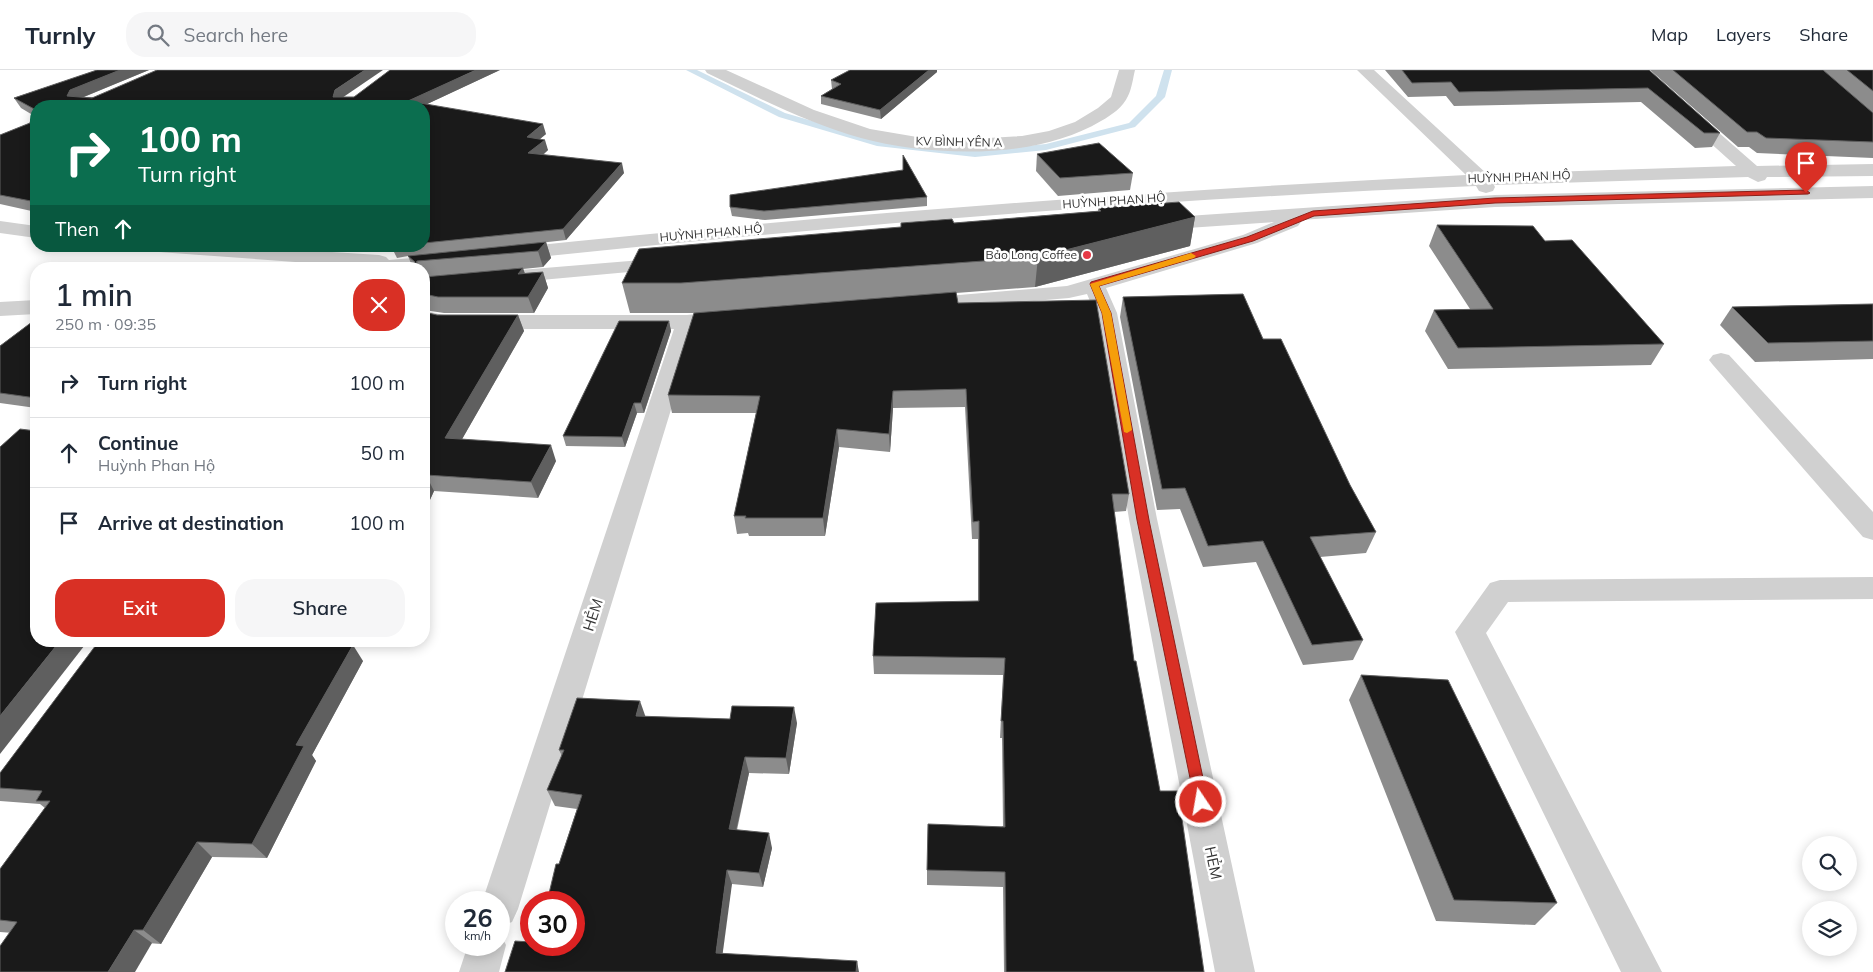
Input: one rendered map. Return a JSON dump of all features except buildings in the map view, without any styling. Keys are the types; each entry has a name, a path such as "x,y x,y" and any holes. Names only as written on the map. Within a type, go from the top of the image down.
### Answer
{"street":[{"name":"KV BÌNH YÊN A","path":"712,70 833,124 877,136 939,145 1019,142 1050,136 1076,128 1096,119 1111,106 1119,96 1126,70"},
{"path":"1365,70 1480,178 1495,201"},
{"path":"1637,70 1752,170 1772,193"},
{"name":"HUỲNH PHAN HỘ","path":"496,256 688,235 1263,190 1480,178 1752,170 1873,170"},
{"name":"HUỲNH PHAN HỘ","path":"1137,226 1495,201 1873,192"},
{"path":"902,305 1068,292 1250,239 1313,214"},
{"path":"0,227 30,231"},
{"path":"232,252 397,262"},
{"path":"430,264 467,259"},
{"name":"HUỲNH PHAN HỘ","path":"491,279 685,262"},
{"name":"HẺM","path":"1094,284 1106,313 1143,520 1236,972"},
{"path":"0,290 30,289"},
{"path":"0,309 30,306"},
{"path":"430,319 444,322 687,322 746,317"},
{"name":"HẺM","path":"505,891 687,322"},
{"path":"1721,360 1873,530"},
{"path":"1642,972 1470,632 1500,591 1873,588"},
{"path":"478,972 483,956"}],"waterway":[{"path":"690,70 782,115 877,143 975,154 1046,147 1132,125 1160,97 1168,70"}],"slow traffic":[{"path":"1127,430 1106,313 1094,284 1191,256"}],"place":[{"name":"Bảo Long Coffee","path":"1087,255"}],"route":[{"path":"1201,802 1143,520 1106,313 1094,284 1250,239 1313,214 1495,201 1806,193"}]}
